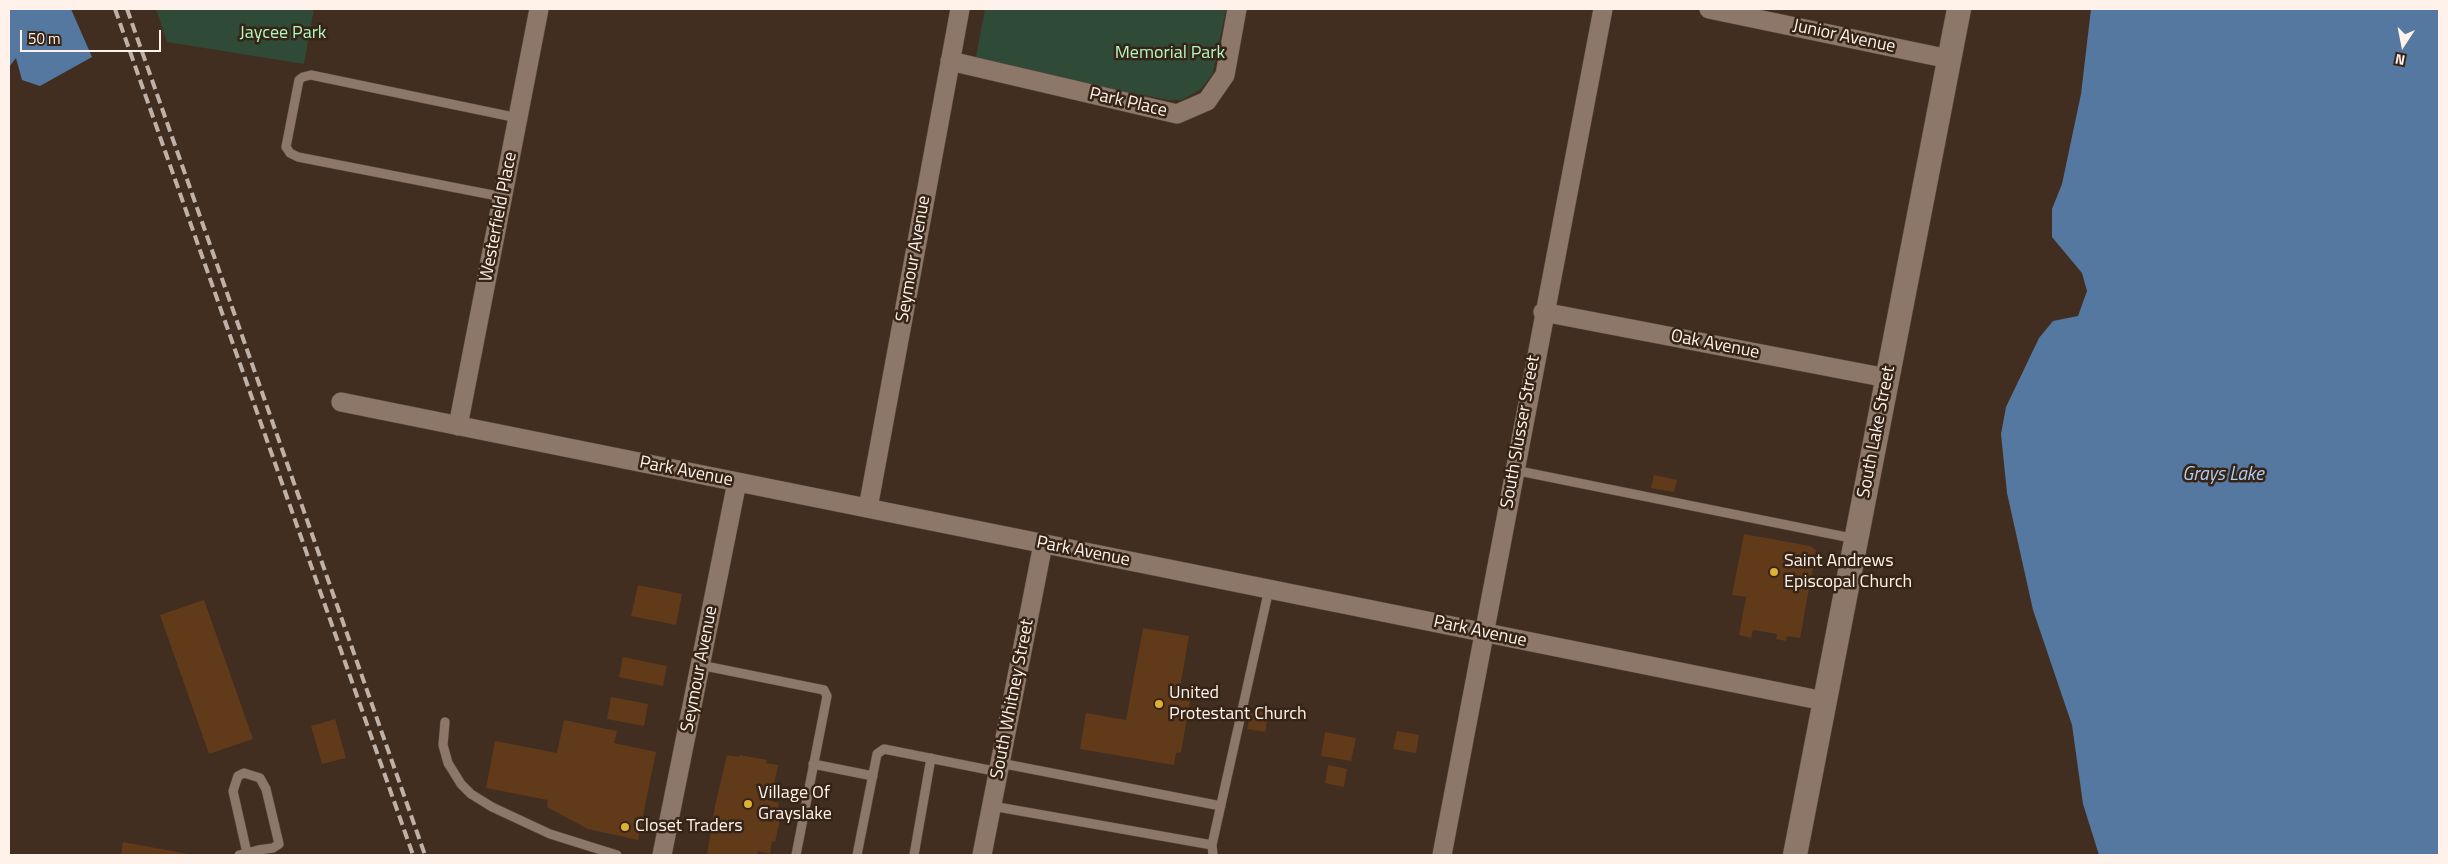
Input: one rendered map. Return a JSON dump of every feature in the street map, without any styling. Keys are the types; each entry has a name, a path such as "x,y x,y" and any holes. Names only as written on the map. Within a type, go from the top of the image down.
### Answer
{"street":[{"name":"Westerfield Place","path":"458,426 539,9"},
{"name":"Seymour Avenue","path":"868,508 960,9"},
{"name":"Park Place","path":"950,61 1177,114 1208,101 1225,75 1237,9"},
{"name":"South Slusser Street","path":"1442,855 1485,633 1543,312 1603,9"},
{"name":"Junior Avenue","path":"1709,9 1949,59"},
{"name":"South Lake Street","path":"1795,855 1959,9"},
{"name":"Oak Avenue","path":"1543,312 1887,378"},
{"name":"Park Avenue","path":"341,402 1824,701"},
{"name":"Seymour Avenue","path":"662,855 737,482"},
{"name":"South Whitney Street","path":"982,855 1043,544"}],"lane":[{"path":"502,197 298,157 290,153 286,146 299,80 302,77 311,75 518,118"},
{"path":"1514,470 1856,540"},
{"path":"1213,855 1212,845 1268,589"},
{"path":"700,665 824,690 827,696 796,855"},
{"path":"445,722 443,745 448,763 461,784 471,794 492,807 550,834 617,855"},
{"path":"857,855 877,754 884,749 1221,806"},
{"path":"914,855 931,758"},
{"path":"814,764 873,776"},
{"path":"244,773 260,778 266,789 279,844 273,848 243,854 233,791 238,776 244,773"},
{"path":"992,806 1212,845"}],"green space":[{"name":"Jaycee Park","path":"156,9 314,9 304,64 167,42"},
{"name":"Memorial Park","path":"985,9 1226,9 1213,73 1201,89 1182,100 1168,100 975,62"}],"water":[{"path":"9,9 71,9 92,57 40,86 22,80 16,58 9,67"},
{"name":"Grays Lake","path":"2091,9 2439,9 2439,855 2099,855 2083,804 2072,725 2033,610 2007,493 2001,434 2006,407 2039,338 2053,321 2078,316 2087,291 2082,273 2052,237 2052,209 2062,184 2081,94"}],"building":[{"path":"1654,475 1677,480 1674,492 1651,488"},
{"name":"Saint Andrews Episcopal Church","path":"1744,534 1810,546 1816,550 1800,638 1787,636 1786,641 1776,639 1777,634 1753,630 1751,638 1739,635 1746,597 1732,595"},
{"path":"638,585 682,594 676,625 631,616"},
{"path":"204,600 253,739 209,754 160,615"},
{"name":"United Protestant Church","path":"1143,628 1189,636 1179,694 1191,696 1181,752 1176,753 1174,765 1080,749 1086,713 1126,720"},
{"path":"623,657 667,666 663,686 619,677"},
{"path":"611,697 648,704 644,726 607,719"},
{"path":"1251,710 1269,713 1265,732 1247,729"},
{"path":"335,719 346,758 322,764 311,726"},
{"path":"564,720 617,731 614,743 656,752 638,840 588,829 547,807 548,800 486,788 495,741 557,753"},
{"path":"1397,731 1419,735 1416,753 1393,749"},
{"path":"1325,732 1356,738 1351,761 1321,756"},
{"name":"Village Of Grayslake","path":"727,755 739,757 740,755 767,760 766,763 778,765 771,801 779,803 777,814 781,815 775,842 772,841 770,854 758,851 757,855 707,855 715,806"},
{"path":"1328,765 1347,769 1344,787 1325,783"},
{"path":"123,842 188,854 188,855 121,855"}],"railway":[{"path":"115,9 413,855"},
{"path":"127,9 425,855"}],"place":[{"name":"Saint Andrews Episcopal Church","path":"1774,572"},
{"name":"United Protestant Church","path":"1159,704"},
{"name":"Village Of Grayslake","path":"748,804"},
{"name":"Closet Traders","path":"625,827"}]}
